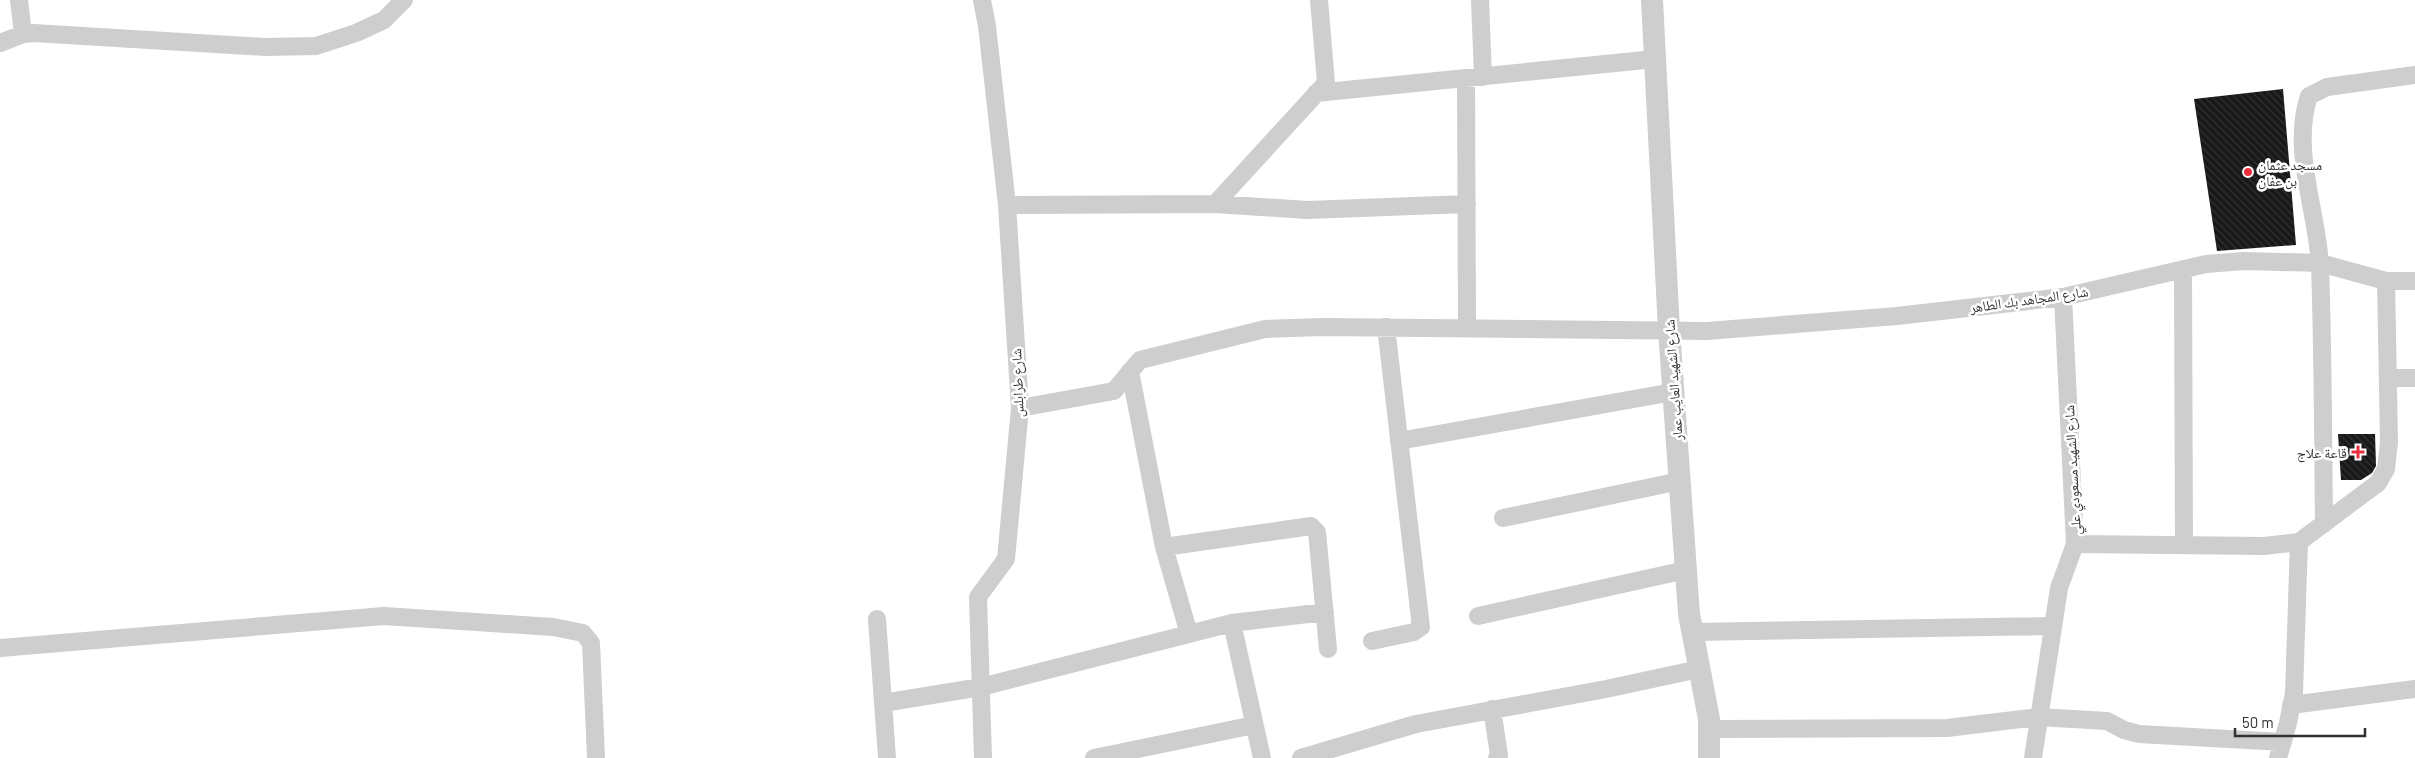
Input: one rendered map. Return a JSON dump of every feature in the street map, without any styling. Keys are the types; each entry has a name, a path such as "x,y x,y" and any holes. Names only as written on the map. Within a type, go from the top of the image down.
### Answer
{"street":[{"path":"20,0 23,34"},
{"path":"0,43 34,32 266,47 316,46 356,33 384,20 404,0"},
{"name":"شارع طرابلس","path":"982,0 987,26 1007,205 1020,408 1006,558 978,597 983,758"},
{"path":"1215,204 1326,83 1319,0"},
{"path":"1467,328 1467,204 1480,0"},
{"name":"شارع الشهيد العايب عمار","path":"1652,0 1669,330 1686,570 1692,632 1709,729 1709,758"},
{"path":"1316,93 1655,59"},
{"path":"2324,524 2320,263 2302,141 2304,111 2309,96 2327,87 2415,75"},
{"path":"1007,205 1215,204 1307,210 1467,204"},
{"name":"شارع المجاهد بك الطاهر","path":"1020,408 1114,391 1140,360 1264,329 1386,327 1707,331 1897,316 2063,296 2206,264 2244,261 2285,260 2320,263 2386,281 2415,281"},
{"path":"2183,270 2184,545"},
{"path":"2075,544 2264,546 2299,542 2378,483 2386,469 2389,442 2386,281"},
{"name":"شارع الشهيد مسعودي علي","path":"2033,758 2059,588 2075,544 2063,296"},
{"path":"1372,641 1414,632 1421,627 1386,327"},
{"path":"1130,371 1164,547 1188,634"},
{"path":"2388,378 2415,378"},
{"path":"1399,441 1673,392"},
{"path":"1503,518 1680,481"},
{"path":"1164,547 1311,526 1317,532 1328,649"},
{"path":"1709,729 1947,728 2038,717 2107,721 2124,730 2139,734 2280,750 2291,705 2299,542"},
{"path":"1478,616 1686,570"},
{"path":"883,703 981,687 1232,622 1326,612"},
{"path":"0,648 384,616 553,627 583,633 591,643 596,758"},
{"path":"877,619 887,758"},
{"path":"1232,622 1262,758"},
{"path":"1692,632 2053,626"},
{"path":"1301,758 1416,724 1700,670"},
{"path":"2291,705 2415,689"},
{"path":"1492,709 1499,755 1497,758"},
{"path":"1094,758 1254,725"}],"building":[{"name":"مسجد عثمان بن عفان","path":"2283,89 2296,245 2217,251 2194,99"},
{"name":"قاعة علاج","path":"2338,434 2375,434 2376,466 2372,473 2361,480 2341,480"}],"place":[{"name":"مسجد عثمان بن عفان","path":"2248,172"},
{"name":"قاعة علاج","path":"2358,452"}]}
